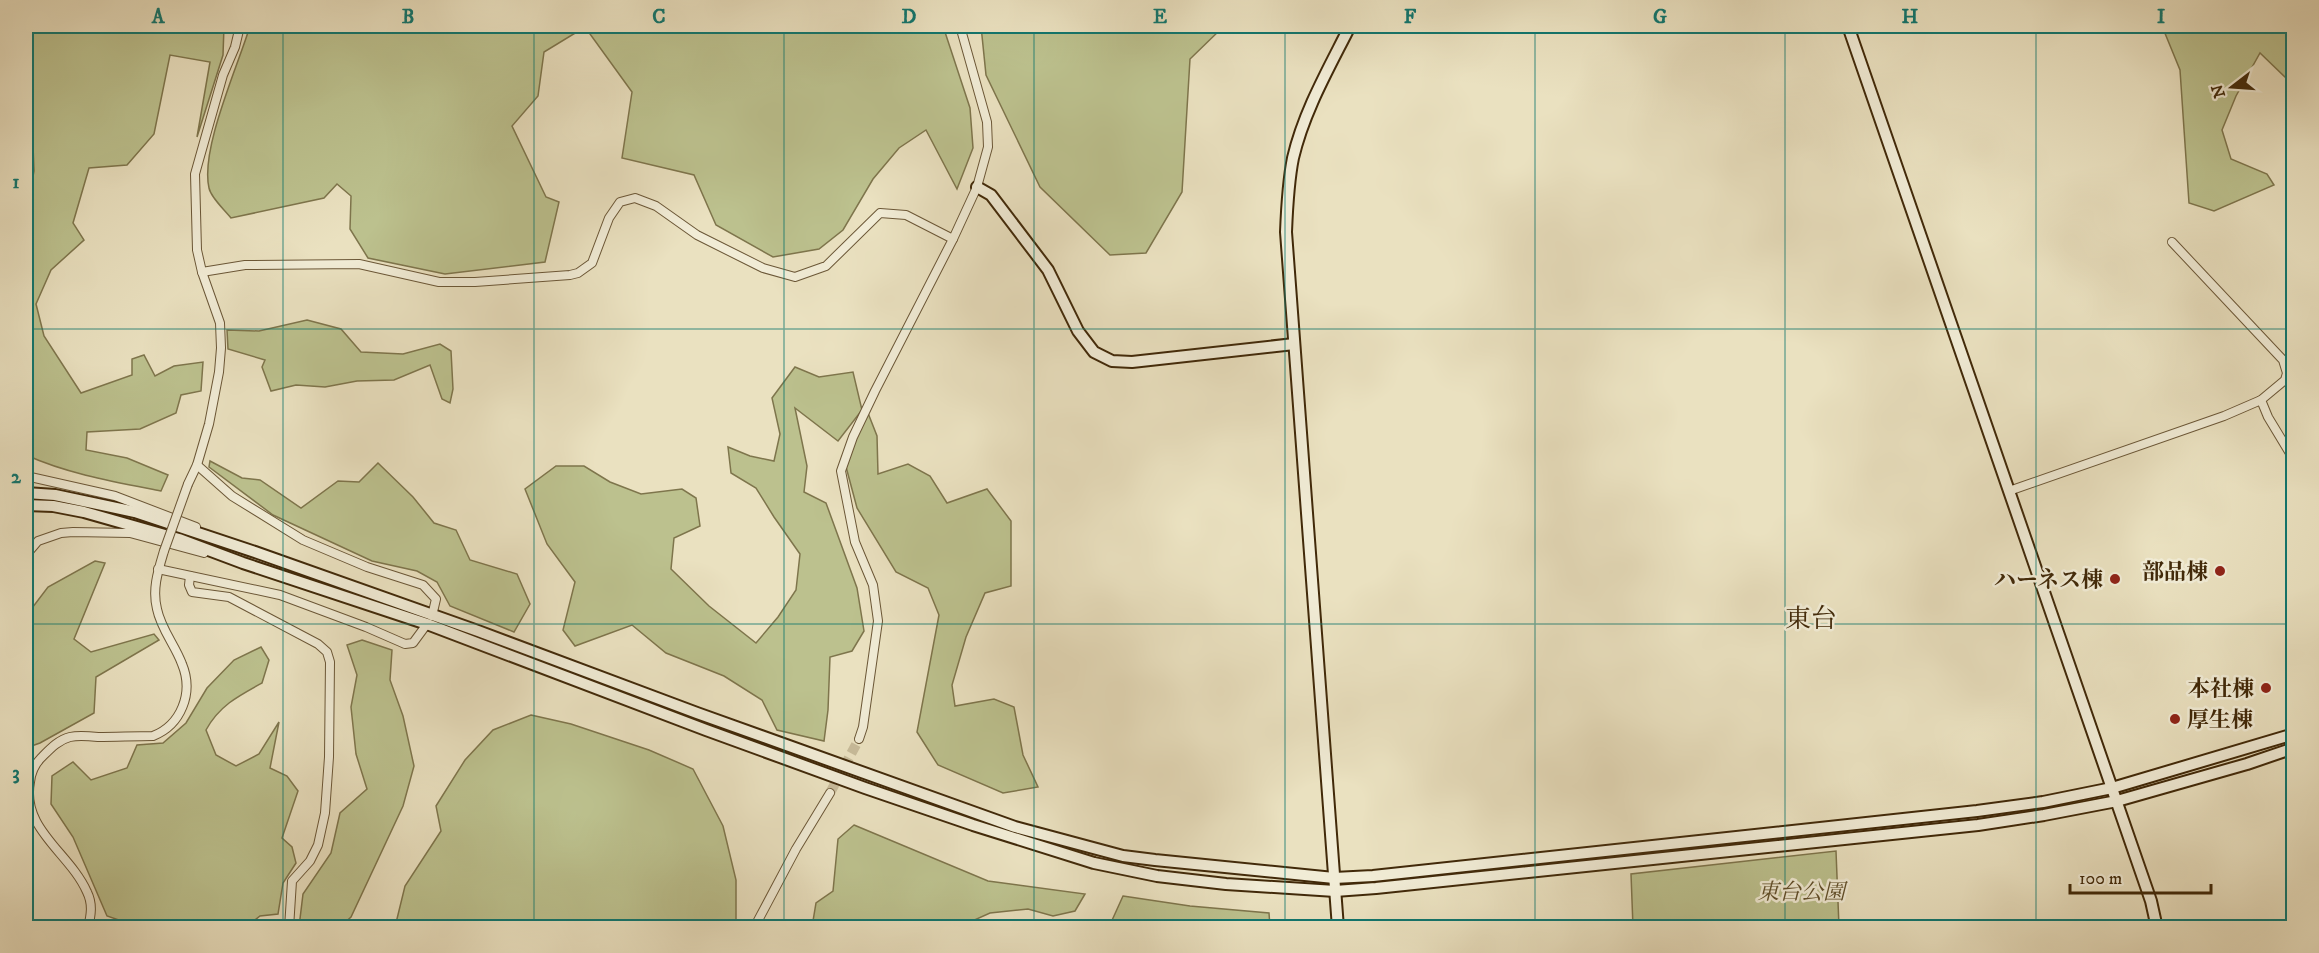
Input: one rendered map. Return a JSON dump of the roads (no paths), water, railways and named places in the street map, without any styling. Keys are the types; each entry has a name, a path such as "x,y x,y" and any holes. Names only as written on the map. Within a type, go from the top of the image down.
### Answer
{"street":[{"path":"88,927 92,909 88,893 75,871 39,830 29,804 29,785 37,761 59,741 72,736 153,736 164,731 176,720 185,699 186,681 182,664 157,612 154,594 164,551 197,465 209,424 219,372 220,323 202,272 197,250 195,174 223,75 235,47 240,26"},
{"path":"859,739 863,727 878,621 873,585 855,542 841,471 853,437 875,391 977,187 987,147 987,122 960,26"},
{"path":"1338,927 1286,232 1290,174 1301,131 1310,107 1350,26"},
{"path":"1848,26 2151,901 2157,927"},
{"path":"977,187 991,195 1048,270 1078,331 1094,352 1112,361 1132,362 1294,344"},
{"path":"202,272 245,265 358,264 439,282 475,282 570,275 578,273 592,263 609,218 620,202 635,198 656,206 697,235 763,268 795,277 826,266 880,213 906,215 953,239"},
{"path":"2009,492 2224,416 2261,400 2285,380 2287,373 2283,360 2172,242"},
{"path":"2261,400 2268,417 2294,460"},
{"path":"158,569 280,595 405,644 413,643 430,620 436,600 423,585 368,567 303,540 232,496 197,465"},
{"path":"26,476 115,496 706,730 865,788 1094,863 1158,876 1226,884 1335,891 1434,883 1978,825 2116,801 2247,764 2294,748"},
{"path":"26,493 55,495 135,512 255,552"},
{"path":"26,505 53,506 119,521 179,539 243,563"},
{"path":"26,555 38,541 61,533 130,533 243,563 430,620 478,630 697,713 1014,826 1124,856 1334,878 1445,869 2043,802 2112,788 2294,734"},
{"path":"190,576 189,585 192,592 230,597 250,607 318,644 327,652 330,662 330,757 325,813 318,845 310,861 292,881 289,927"},
{"path":"754,927 796,849 830,793"}],"tunnel":[{"path":"830,793 859,739"}],"place":[{"name":"部品棟","path":"2220,571"},
{"name":"ハーネス棟","path":"2115,579"},
{"name":"本社棟","path":"2266,688"},
{"name":"厚生棟","path":"2175,719"}],"district":[{"name":"東台","path":"1811,618"}],"park label":[{"name":"東台公園","path":"1801,891"}]}
